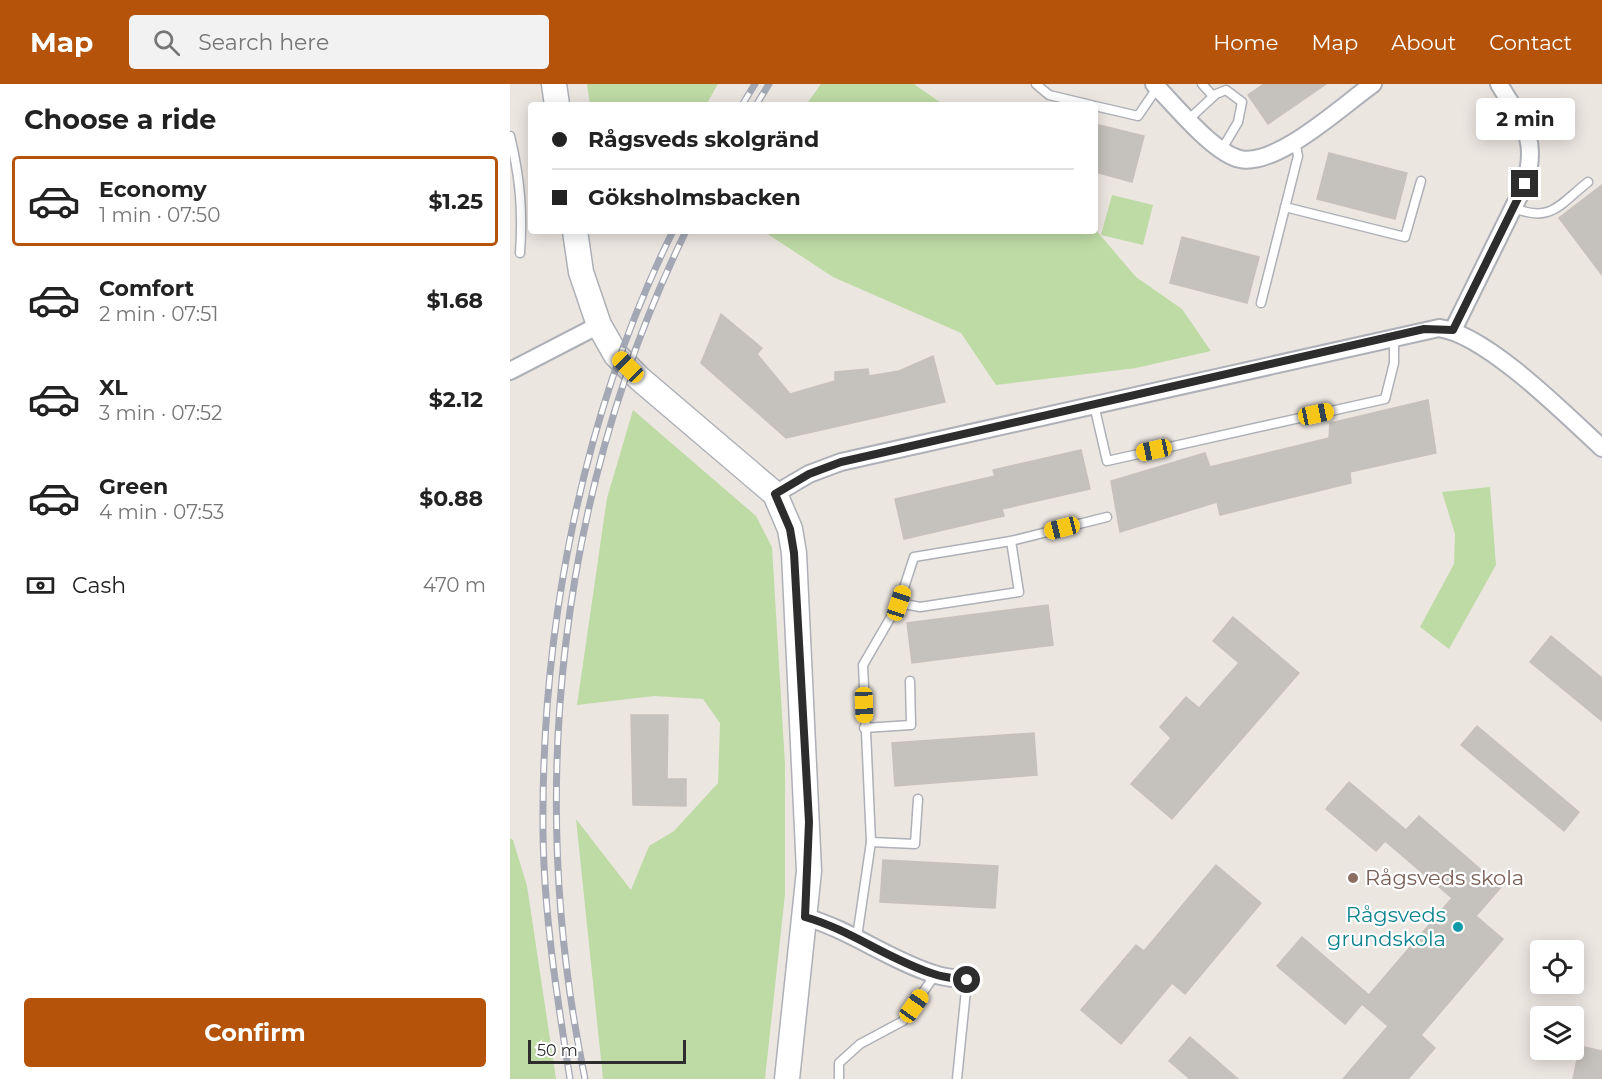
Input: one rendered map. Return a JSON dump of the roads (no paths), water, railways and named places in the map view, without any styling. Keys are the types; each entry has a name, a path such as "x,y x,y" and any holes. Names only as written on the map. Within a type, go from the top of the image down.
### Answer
{"street":[{"path":"554,84 557,102"},
{"path":"1155,86 1222,149 1240,159 1269,156 1294,141 1373,84"},
{"path":"1453,330 1514,208 1531,164 1530,138 1499,84"},
{"path":"575,234 581,272 599,325 616,355 640,379 775,494 790,529 794,553 809,822 805,917 787,1079"},
{"path":"510,371 599,325"},
{"path":"775,494 809,474 841,462 1394,338 1424,329 1453,330 1486,347 1602,448"},
{"path":"805,917 832,924 890,956 935,975 967,980"}],"lane":[{"path":"1036,84 1049,95 1077,102"},
{"path":"1202,84 1214,96"},
{"path":"1098,107 1138,116 1155,86"},
{"path":"1189,119 1214,96 1226,90 1242,102 1238,122 1222,149"},
{"path":"1525,126 1562,105"},
{"path":"510,136 519,174 523,207 520,253"},
{"path":"1261,303 1298,156 1294,141"},
{"path":"1285,207 1405,237 1421,181"},
{"path":"1514,208 1530,214 1547,214 1588,182"},
{"path":"1094,405 1107,461 1385,399 1394,363 1394,338"},
{"path":"857,937 871,842 864,728 863,665 899,603 914,557 1011,541 1107,517"},
{"path":"899,603 920,608 1019,592 1011,541"},
{"path":"864,728 911,725 910,681"},
{"path":"871,842 915,844 918,799"},
{"path":"839,1079 839,1064 860,1044 903,1021 935,975"},
{"path":"957,1079 967,980"}],"railway":[{"path":"744,102 755,84"},
{"path":"758,102 769,84"},
{"path":"570,1079 552,956 543,832 544,755 559,600 573,524 591,448 614,374 641,301 672,234"},
{"path":"585,1079 567,972 558,864 557,755 565,647 582,540 608,434 642,331 685,234"}],"place":[{"name":"Rågsveds skola","path":"1353,878"},
{"name":"Rågsveds grundskola","path":"1458,927"}]}
